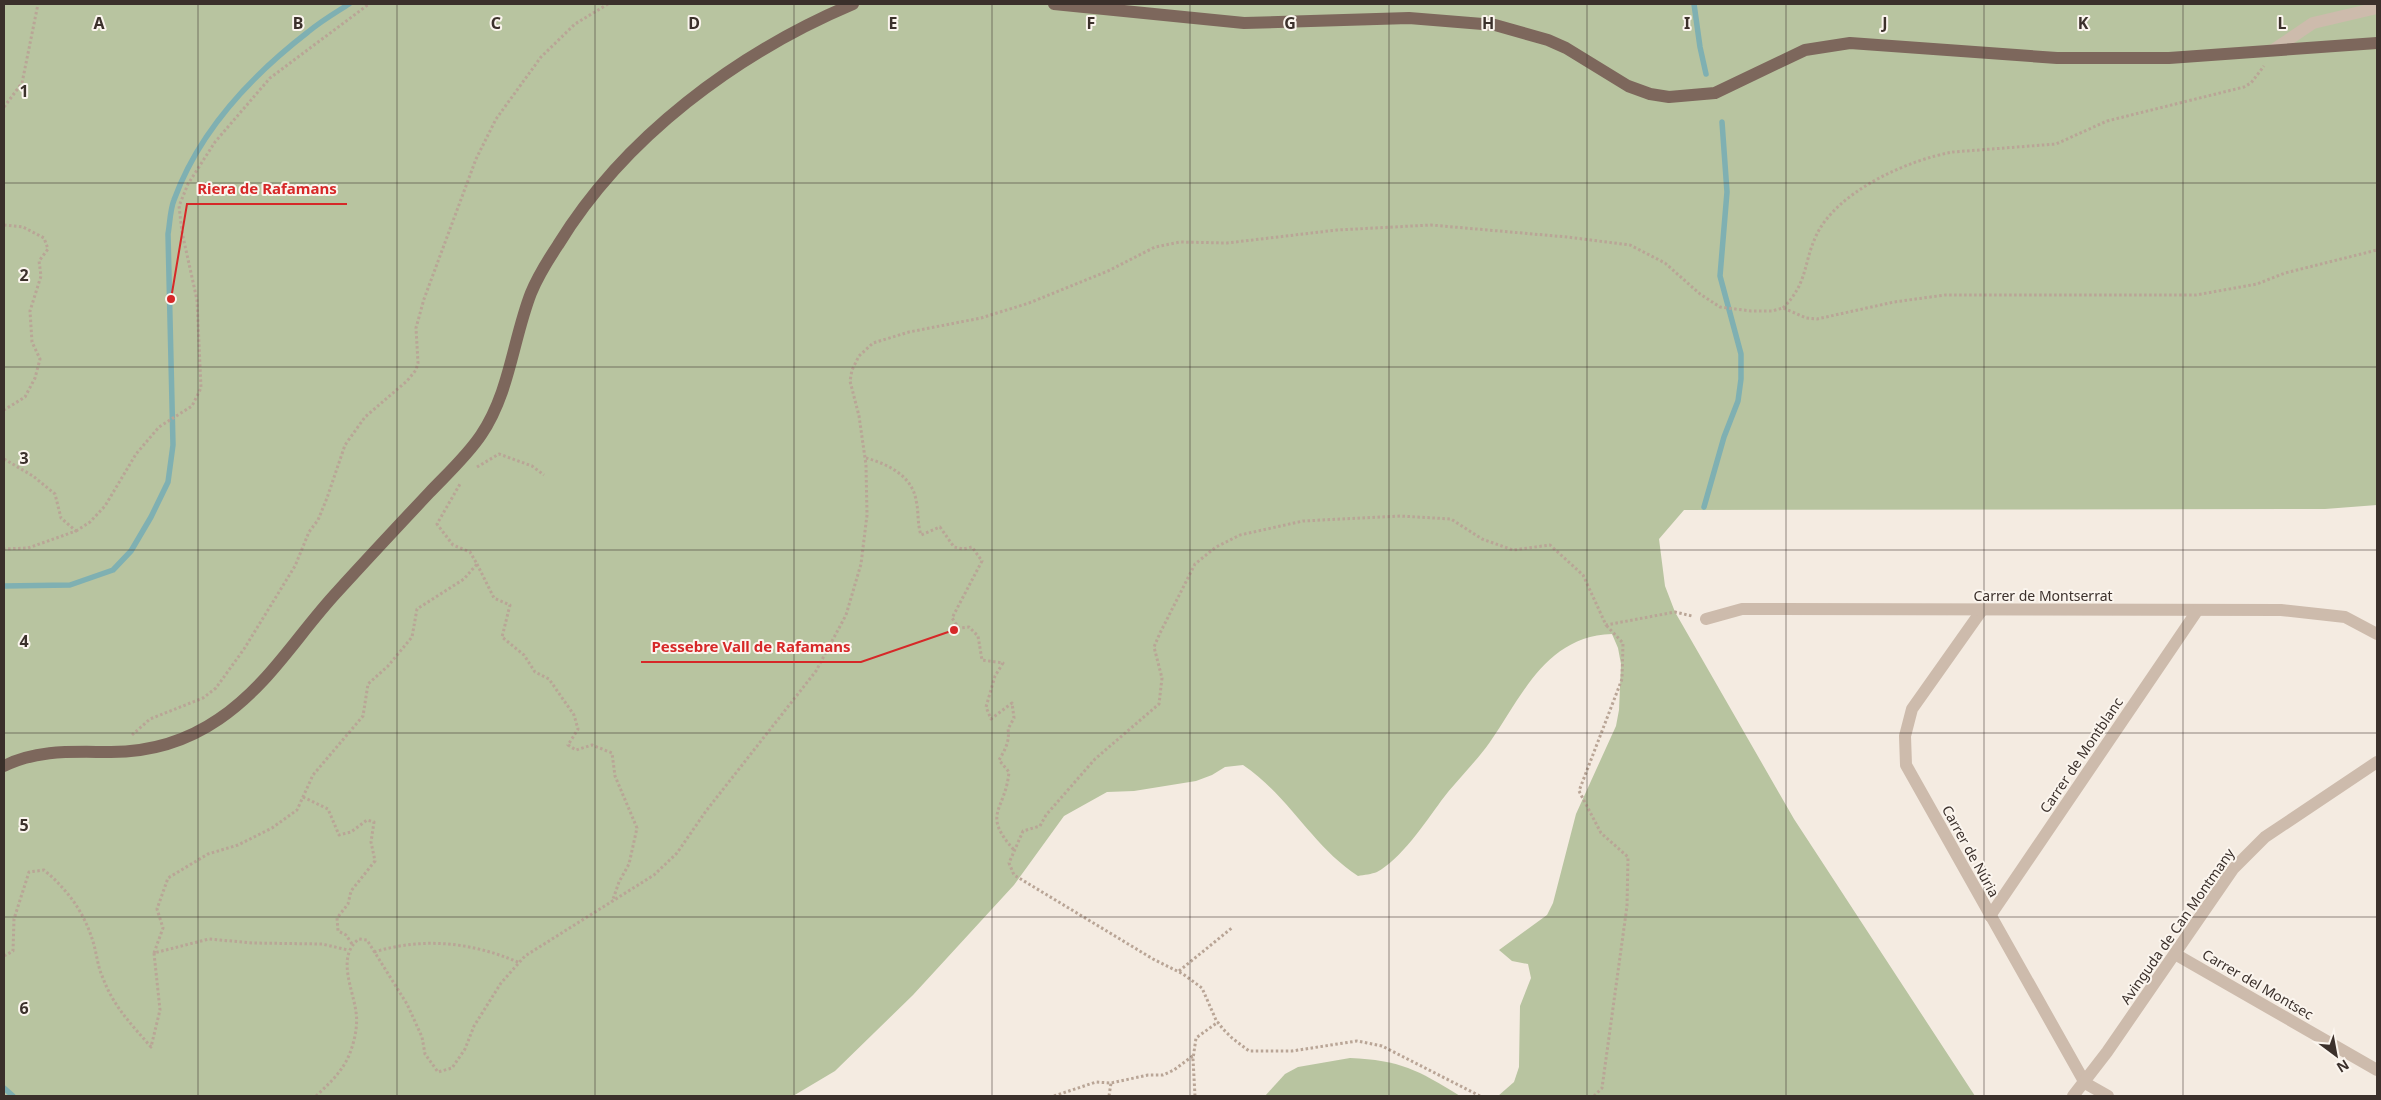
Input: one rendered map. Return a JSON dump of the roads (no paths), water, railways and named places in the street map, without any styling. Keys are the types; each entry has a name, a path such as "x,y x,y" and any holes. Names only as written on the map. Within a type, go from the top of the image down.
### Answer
{"main road":[{"path":"4,766 37,754 113,752 162,746 220,718 258,688 334,594 481,435 503,390 531,293 542,270 570,225 608,174 665,119 747,60 797,31 853,4"},
{"path":"1054,4 1244,23 1409,18 1495,25 1548,40 1566,48 1628,86 1650,94 1669,97 1715,93 1805,50 1836,44 1868,44 1955,52 2057,58 2169,58 2377,43"}],"street":[{"path":"2273,50 2313,23 2377,8"},
{"name":"Carrer de Montserrat","path":"1706,619 1742,609 2281,610 2345,617 2377,634"},
{"name":"Carrer de Núria","path":"1982,610 1912,709 1905,736 1906,765 2085,1083"},
{"name":"Carrer de Montblanc","path":"1990,916 2197,610"},
{"name":"Avinguda de Can Montmany","path":"2074,1096 2085,1083 2233,869 2249,851 2265,837 2377,762"},
{"name":"Carrer del Montsec","path":"2175,954 2377,1070"},
{"path":"2085,1083 2108,1096"}],"waterway":[{"path":"4,586 70,585 113,570 131,551 151,517 168,482 173,445 168,234 174,200 197,151 212,128 247,86 287,49 318,24 349,4"},
{"path":"1694,4 1706,74"},
{"path":"1704,507 1724,437 1738,401 1741,379 1741,354 1720,276 1727,192 1722,122"},
{"path":"4,1088 13,1096"}],"place":[{"name":"Riera de Rafamans","path":"171,299"},
{"name":"Pessebre Vall de Rafamans","path":"954,630"}]}
